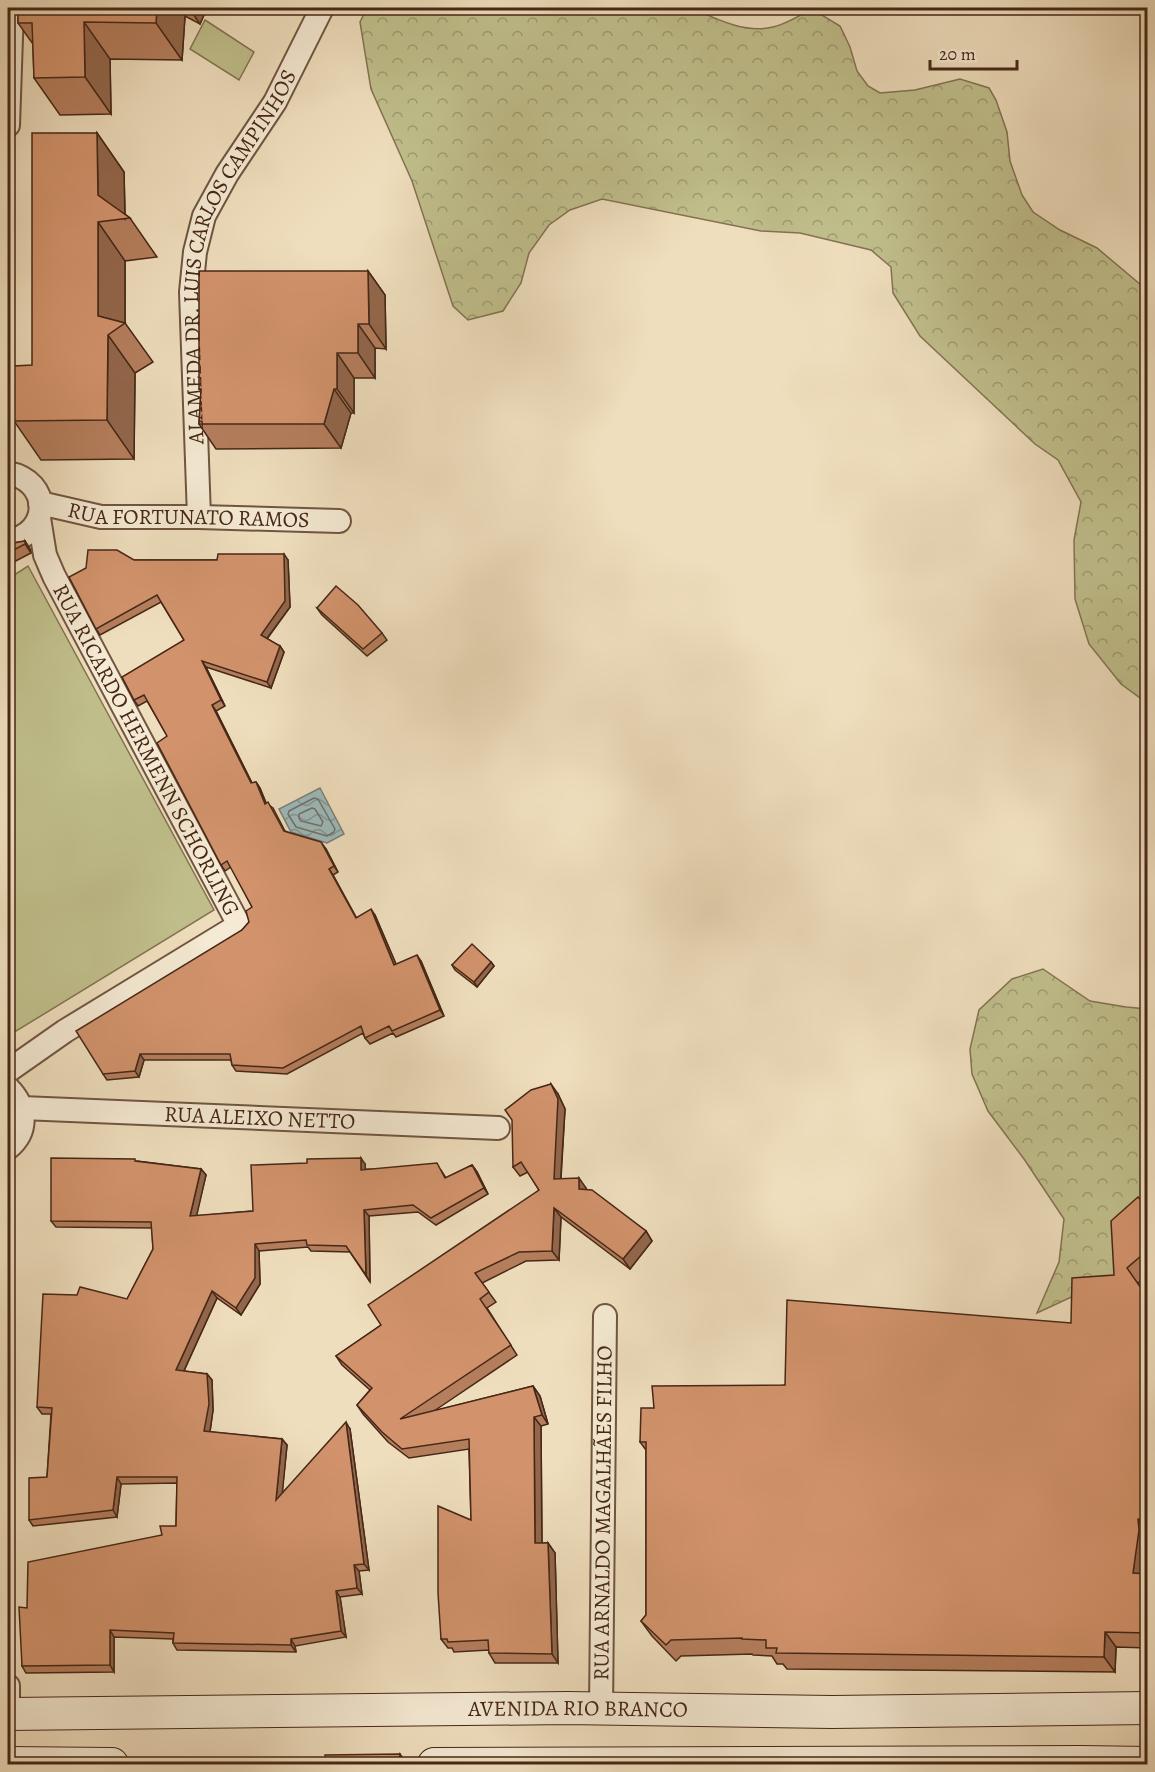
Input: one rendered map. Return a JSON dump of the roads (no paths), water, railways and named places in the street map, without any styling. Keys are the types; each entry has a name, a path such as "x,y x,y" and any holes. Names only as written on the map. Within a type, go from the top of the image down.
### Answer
{"street":[{"path":"8,124 12,8"},
{"name":"ALAMEDA DR. LUIS CARLOS CAMPINHOS","path":"199,517 191,292 195,252 204,216 226,174 275,102 322,8"},
{"path":"8,473 18,475 37,491 40,511 32,531 18,539 8,541"},
{"name":"RUA FORTUNATO RAMOS","path":"40,511 100,517 339,521"},
{"name":"RUA RICARDO HERMENN SCHORLING","path":"8,1071 65,1031 239,925 54,576 45,555 40,511"},
{"path":"8,1088 16,1096 22,1108 23,1122 19,1136 8,1148"},
{"name":"RUA ALEIXO NETTO","path":"22,1108 498,1128"},
{"name":"RUA ARNALDO MAGALHÃES FILHO","path":"601,1709 605,1316"},
{"path":"8,1686 8,1714"},
{"name":"AVENIDA RIO BRANCO","path":"8,1714 555,1708 832,1712 1148,1708"},
{"path":"8,1763 112,1764"},
{"path":"434,1764 1148,1763"}],"water":[{"path":"320,788 344,834 327,843 291,832 279,809"}]}
